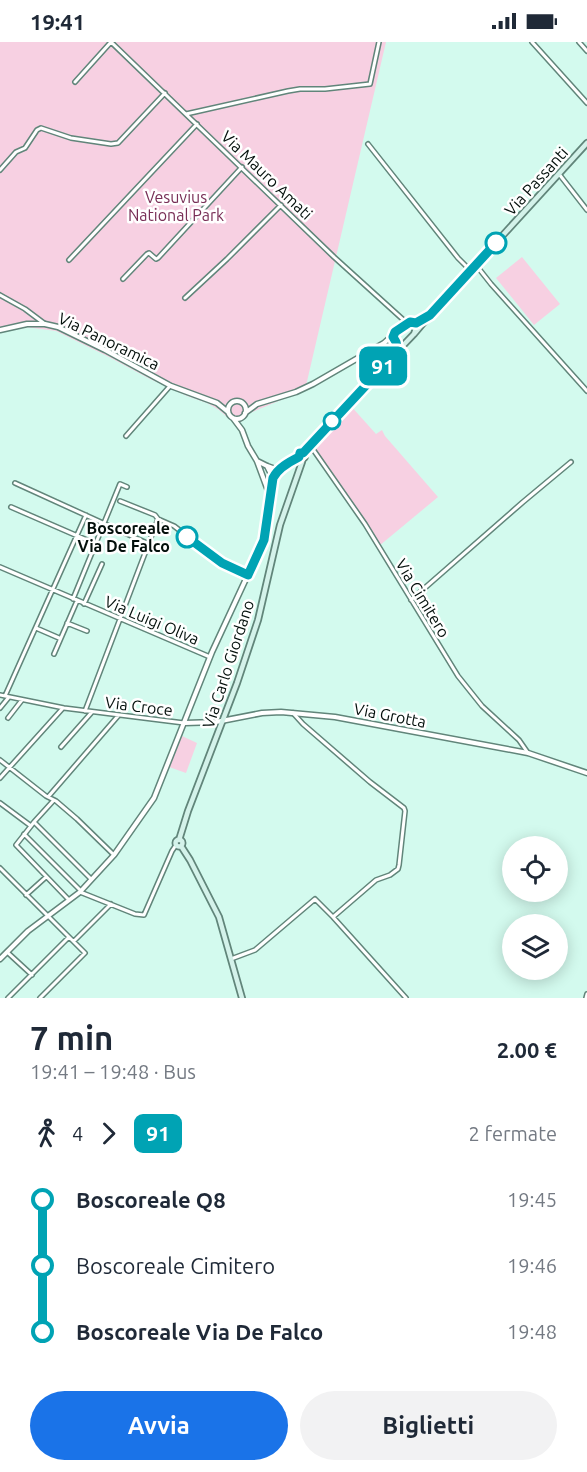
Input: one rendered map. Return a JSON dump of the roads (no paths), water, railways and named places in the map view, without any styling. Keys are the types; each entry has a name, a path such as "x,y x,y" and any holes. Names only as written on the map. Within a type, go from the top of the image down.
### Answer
{"main road":[{"name":"Via Passanti","path":"301,456 587,144"},
{"name":"Via Passanti","path":"395,339 408,324 416,323 430,315"},
{"path":"414,334 416,323"},
{"path":"395,339 401,343 409,339"},
{"path":"395,339 398,351"},
{"name":"Via Carlo Giordano","path":"179,846 182,842 179,840 188,811 224,721 258,620 280,525 302,462 301,456"},
{"path":"179,846 190,860 219,917 242,998"}],"street":[{"path":"75,82 111,42"},
{"name":"Via Mauro Amati","path":"111,42 334,257 408,324"},
{"path":"186,114 288,91 370,84 379,42"},
{"path":"532,42 587,103"},
{"path":"579,42 587,51"},
{"path":"0,170 16,152 25,148 37,130 41,128 71,138 118,143 165,93"},
{"path":"69,260 197,124"},
{"path":"368,144 458,258 471,270"},
{"path":"123,279 147,254 158,258 242,167"},
{"path":"559,174 587,210"},
{"path":"185,298 281,205"},
{"path":"476,265 587,392"},
{"path":"0,295 45,324"},
{"name":"Via Panoramica","path":"0,330 27,324 58,327 171,386 217,404 228,412 242,430 270,496"},
{"name":"Via Panoramica","path":"217,404 257,404 296,392 395,339"},
{"name":"Via Panoramica","path":"126,436 171,386"},
{"path":"228,412 229,406 233,403"},
{"path":"241,403 245,408 242,430"},
{"name":"Via Panoramica","path":"233,418 239,419 257,404"},
{"name":"Via Cimitero","path":"310,445 364,524 458,676 474,697 519,740 528,753"},
{"name":"Via Passanti","path":"273,478 278,470 301,456"},
{"path":"257,461 278,470"},
{"path":"411,600 572,462"},
{"path":"0,959 28,931 80,892 114,855 154,798 210,657 264,540 273,478 267,466"},
{"path":"263,476 273,478"},
{"path":"15,483 149,544"},
{"path":"54,654 120,484 127,487"},
{"path":"120,501 155,515 158,519 174,526 222,563 248,575"},
{"path":"11,507 96,544"},
{"path":"0,708 86,515"},
{"path":"85,711 158,519"},
{"name":"Via Luigi Oliva","path":"84,604 102,564"},
{"name":"Via Luigi Oliva","path":"0,567 210,657"},
{"path":"67,623 87,630"},
{"path":"36,628 60,638"},
{"name":"Via Croce","path":"3,697 118,716 184,723"},
{"path":"8,718 22,700"},
{"path":"0,778 64,708"},
{"name":"Via Croce","path":"61,747 92,712"},
{"name":"Via Grotta","path":"184,723 224,721 262,713 281,712 343,718 528,753 587,773"},
{"path":"293,713 370,782 401,804 405,811 398,869 376,880 333,917"},
{"path":"48,797 118,716"},
{"path":"0,760 77,819 114,855"},
{"path":"54,800 16,846 69,900"},
{"path":"0,803 32,824 91,879"},
{"path":"24,834 80,892 135,914 144,915 172,851 179,846"},
{"path":"0,868 85,953 40,998"},
{"path":"27,894 46,877"},
{"path":"231,959 255,950 317,899 406,998"},
{"path":"73,941 111,904"},
{"path":"8,998 69,937"},
{"path":"7,951 32,975"},
{"path":"586,998 587,994"}],"place":[{"name":"Boscoreale Via De Falco","path":"187,537"}],"park label":[{"name":"Vesuvius National Park","path":"176,206"}]}
